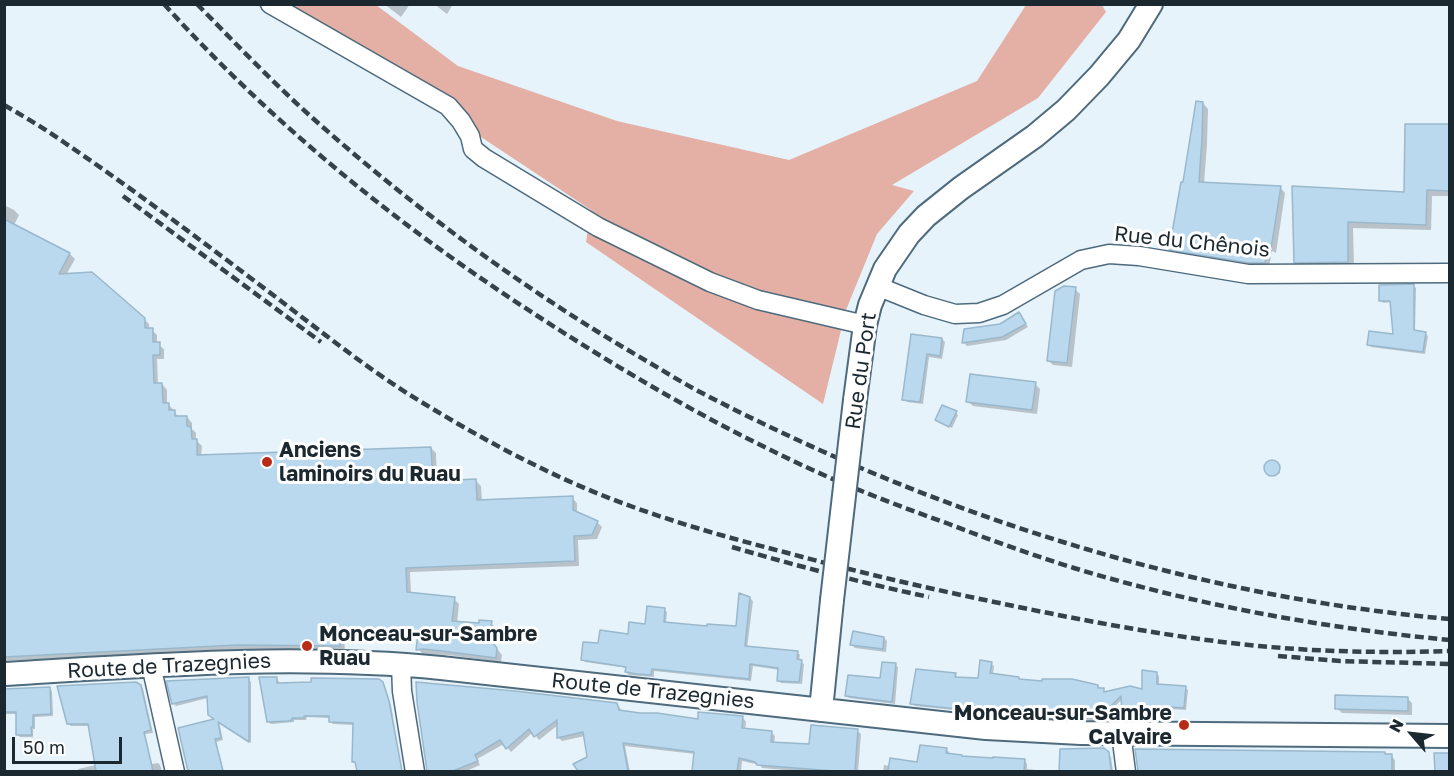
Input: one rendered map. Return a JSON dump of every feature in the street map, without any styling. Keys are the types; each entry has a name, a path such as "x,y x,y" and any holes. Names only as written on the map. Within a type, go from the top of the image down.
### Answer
{"main road":[{"name":"Rue du Port","path":"821,710 855,400 865,325 877,285 896,252 926,216 1035,136 1066,110 1129,40 1151,4"},
{"name":"Route de Trazegnies","path":"4,674 237,661 401,665 540,678 996,729 1056,732 1449,736"}],"street":[{"path":"270,4 448,106 470,136 473,149 484,158 598,227 710,282 758,300 865,325"},
{"name":"Rue du Chênois","path":"877,285 924,305 955,314 979,313 1003,305 1082,260 1109,254 1139,256 1248,274 1449,273"},
{"path":"401,665 402,691 415,771"},
{"path":"151,666 175,771"},
{"path":"1121,733 1126,771"}],"shaded area":[{"path":"292,5 376,5 458,66 617,121 789,160 977,81 1026,5 1102,5 1106,12 1038,98 892,185 914,191 877,234 846,310 823,404 586,242 591,210 460,123"}],"building":[{"path":"1196,101 1203,102 1199,182 1281,186 1271,249 1267,247 1265,263 1249,263 1169,250"},
{"path":"1405,124 1449,124 1449,191 1427,190 1426,225 1348,222 1348,262 1294,263 1292,186 1404,192"},
{"name":"Anciens laminoirs du Ruau","path":"4,219 70,253 59,274 92,272 145,318 145,328 153,328 153,342 160,342 160,355 153,355 154,383 162,383 163,403 169,403 169,410 175,410 175,416 187,416 187,426 191,427 192,439 197,439 197,455 431,447 433,481 476,479 477,500 573,496 573,510 598,521 592,535 574,536 575,561 406,568 407,592 455,597 452,621 479,623 479,620 492,621 489,638 497,648 496,658 416,650 418,632 340,635 340,646 237,645 4,657"},
{"path":"1414,284 1414,330 1426,332 1423,352 1367,345 1369,331 1393,334 1390,301 1379,301 1379,285"},
{"path":"1064,286 1076,287 1067,363 1047,361 1055,291"},
{"path":"1019,312 1026,324 1002,337 962,343 964,329 1000,324"},
{"path":"911,334 942,338 940,356 927,354 920,402 902,400"},
{"path":"970,374 1036,382 1032,410 966,402"},
{"path":"942,405 957,411 949,427 935,420"},
{"path":"1272,460 1280,468 1272,476 1264,468"},
{"path":"739,593 750,597 745,646 798,651 797,659 802,660 799,682 777,681 778,668 750,664 749,679 652,669 651,675 637,674 625,672 626,667 581,660 583,642 598,643 600,630 628,634 629,622 645,624 647,606 665,608 664,622 736,626"},
{"path":"853,631 884,637 883,649 850,645"},
{"path":"980,660 992,662 990,673 1042,681 1042,679 1072,679 1098,685 1098,688 1104,688 1104,692 1130,686 1142,689 1142,670 1157,672 1157,684 1186,686 1184,708 1155,706 1155,718 1133,718 1122,714 1121,696 1099,718 1024,716 910,704 916,669 956,673 955,677 978,678"},
{"path":"882,662 896,663 892,702 845,696 848,675 880,678"},
{"path":"249,677 249,742 218,722 221,738 215,739 223,771 188,771 178,728 214,719 208,715 207,696 172,704 166,681"},
{"path":"259,677 277,677 277,683 311,682 311,678 379,679 383,682 389,701 402,771 357,771 355,762 352,762 353,723 329,722 329,716 304,716 304,718 292,718 288,721 267,722"},
{"path":"136,682 141,685 151,730 144,732 153,771 96,771 88,724 67,724 57,686"},
{"path":"416,682 617,703 619,710 640,713 698,719 698,712 743,716 742,728 772,731 771,742 809,744 811,725 858,729 855,771 757,765 755,762 739,758 737,771 692,771 694,752 623,743 628,771 578,771 573,764 587,757 583,732 557,738 557,720 534,737 529,729 506,749 500,740 475,755 478,761 453,771 427,771"},
{"path":"50,687 51,714 33,715 32,735 16,735 16,712 4,712 4,689"},
{"path":"1335,695 1408,697 1408,711 1335,709"},
{"path":"920,745 947,748 946,753 962,756 1025,759 1024,771 888,771 890,758 917,762"},
{"path":"1104,748 1109,752 1111,771 1059,771 1060,749"},
{"path":"1135,749 1385,752 1385,754 1392,754 1392,771 1138,771"},
{"path":"1434,753 1449,753 1449,771 1435,771"}],"railway":[{"path":"164,4 249,91 340,172 387,210 536,315 658,390 753,441 825,476 886,501 1074,568 1213,604 1307,622 1450,640"},
{"path":"197,4 276,84 325,129 399,191 476,250 556,305 638,356 700,392 788,436 970,511 1064,542 1159,569 1255,591 1352,608 1450,619"},
{"path":"4,105 119,180 346,351 400,388 464,428 527,461 572,483 631,506 723,536 859,571 960,595 1121,627 1190,638 1283,648 1354,652 1450,651"},
{"path":"123,196 321,342"},
{"path":"732,547 830,574 929,597"},
{"path":"1278,656 1340,661 1450,664"}],"place":[{"name":"Anciens laminoirs du Ruau","path":"267,462"},
{"name":"Monceau-sur-Sambre Ruau","path":"307,646"},
{"name":"Monceau-sur-Sambre Calvaire","path":"1184,725"}]}
